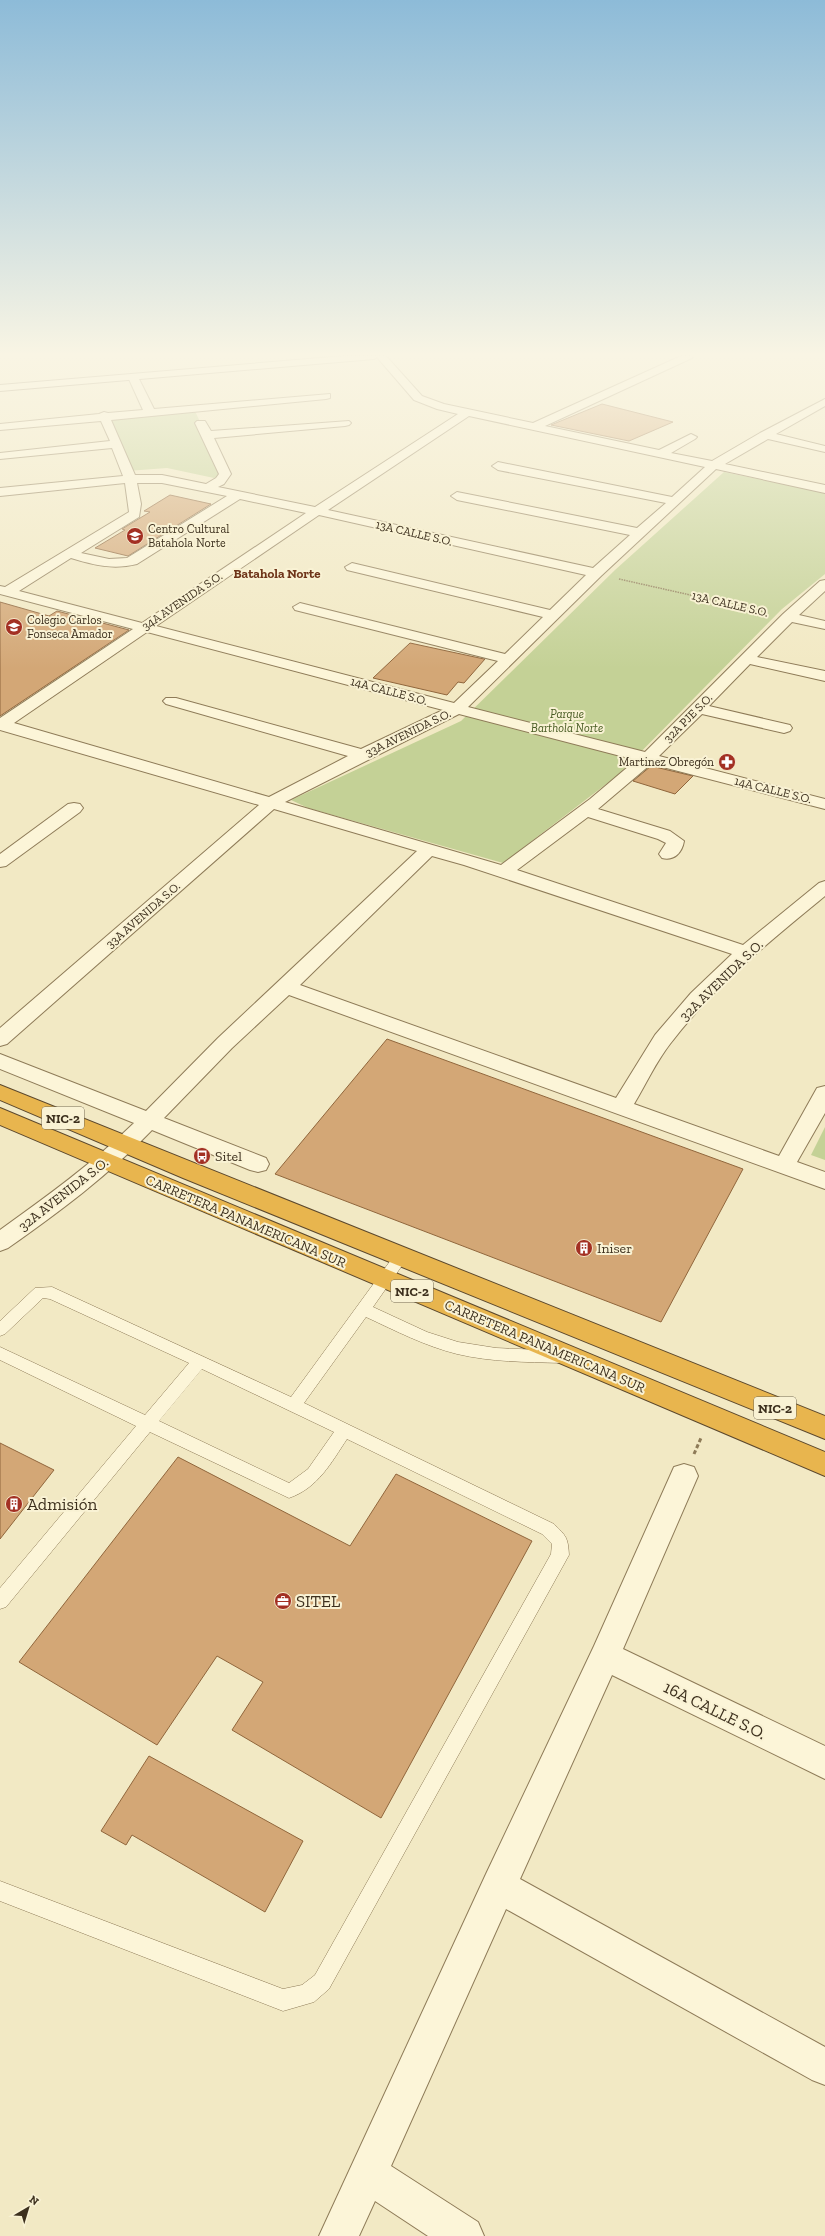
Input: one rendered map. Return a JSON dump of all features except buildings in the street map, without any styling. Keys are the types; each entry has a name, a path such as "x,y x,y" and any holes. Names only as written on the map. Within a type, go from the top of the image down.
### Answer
{"highway":[{"name":"CARRETERA PANAMERICANA SUR","path":"0,1092 401,1257 825,1428"},
{"name":"CARRETERA PANAMERICANA SUR","path":"0,1116 384,1280 572,1357 825,1464"}],"street":[{"path":"3,591 70,554 135,514 136,509 130,478 123,460"},
{"path":"208,488 220,481 225,474 219,460"},
{"name":"34A AVENIDA S.O.","path":"0,724 395,460"},
{"path":"685,460 825,489"},
{"name":"33A AVENIDA S.O.","path":"0,1038 271,803 288,792 458,708 596,573 676,501 712,466 722,460"},
{"path":"498,466 676,501"},
{"name":"13A CALLE S.O.","path":"0,492 130,478 162,478 596,573"},
{"path":"70,554 111,564 127,562 239,494"},
{"path":"457,496 641,533"},
{"path":"352,567 554,615"},
{"name":"32A PJE S.O.","path":"503,872 585,811 648,758 788,617 825,584"},
{"name":"14A CALLE S.O.","path":"3,591 825,804"},
{"path":"300,607 508,659"},
{"name":"13A CALLE S.O.","path":"788,617 825,625"},
{"path":"746,659 825,676"},
{"path":"171,701 363,755"},
{"path":"698,708 784,728"},
{"path":"0,724 429,849 746,952"},
{"path":"0,862 74,808"},
{"path":"585,811 664,835 675,841 674,848 668,854"},
{"name":"32A AVENIDA S.O.","path":"0,1242 64,1196 126,1144 225,1043 286,987 429,849"},
{"name":"32A AVENIDA S.O.","path":"621,1108 661,1041 691,1005 746,952 825,887"},
{"path":"286,987 825,1181"},
{"path":"0,1061 258,1164"},
{"path":"784,1166 825,1093"},
{"path":"339,2236 498,1886 605,1656 687,1468"},
{"name":"16A CALLE S.O.","path":"605,1656 825,1763"},
{"path":"498,1886 825,2067"},
{"path":"368,2174 464,2236"}],"lane":[{"path":"294,1406 401,1257"},
{"path":"0,1330 40,1292 52,1293 294,1406 548,1529 560,1541 560,1555 322,1982 307,1995 283,2000 0,1891"},
{"path":"364,1309 416,1333 457,1347 501,1356 572,1357"},
{"path":"0,1353 289,1491 300,1487 312,1476 344,1430"},
{"path":"0,1601 199,1362"}],"path":[{"name":"13A CALLE S.O.","path":"596,573 788,617"},
{"path":"687,1468 701,1438"}],"green space":[{"path":"123,460 218,460 225,474 214,478 167,468 127,471"},
{"name":"Parque Barthola Norte","path":"724,472 825,493 825,574 782,609 618,775 503,863 308,808 291,800 461,721 615,570"},
{"path":"825,1127 825,1160 811,1155"}],"place":[{"name":"Centro Cultural Batahola Norte","path":"135,536"},
{"name":"Colegio Carlos Fonseca Amador","path":"14,627"},
{"name":"Martinez Obregón","path":"727,762"},
{"name":"Sitel","path":"202,1156"},
{"name":"Iniser","path":"584,1248"},
{"name":"Admisión","path":"14,1504"},
{"name":"SITEL","path":"283,1601"}],"district":[{"name":"Batahola Norte","path":"277,573"}]}
